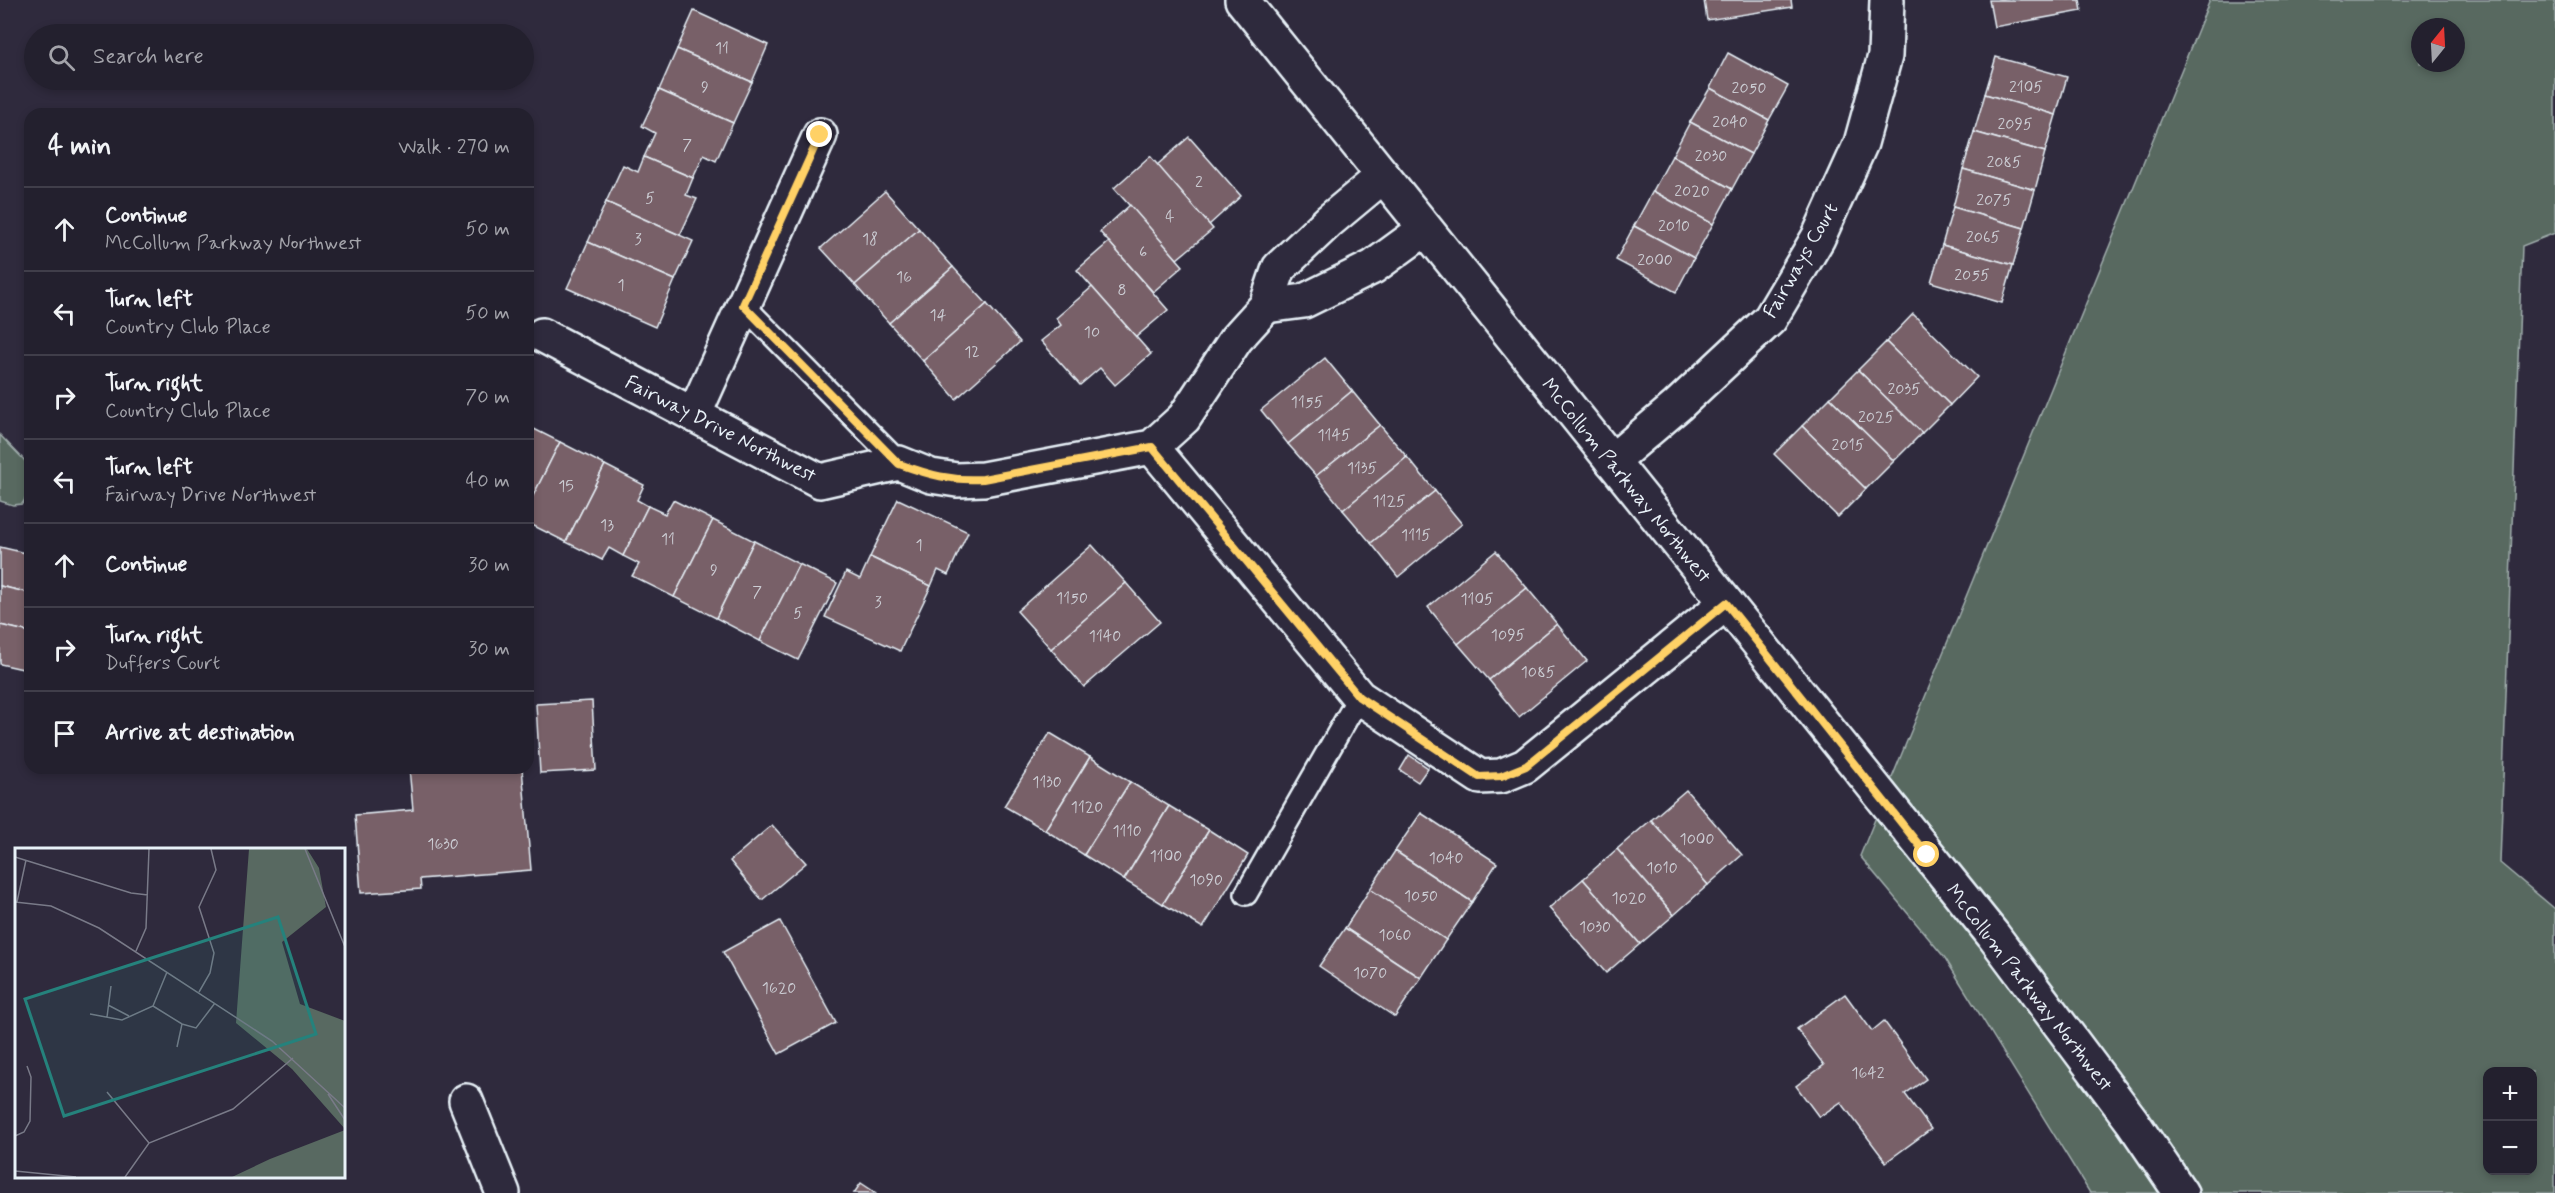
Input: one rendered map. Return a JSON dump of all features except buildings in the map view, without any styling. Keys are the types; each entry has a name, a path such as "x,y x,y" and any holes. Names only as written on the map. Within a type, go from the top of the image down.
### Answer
{"street":[{"name":"McCollum Parkway Northwest","path":"1242,0 2039,995 2132,1120 2181,1193"},
{"name":"Fairways Court","path":"1612,461 1677,406 1770,319 1818,238 1861,143 1885,56 1887,0"},
{"path":"694,415 820,135"},
{"path":"899,464 932,476 957,480 983,479 1152,447 1184,418 1236,339 1266,306 1279,268 1383,176"},
{"path":"1266,306 1304,302 1373,267 1425,229"},
{"name":"Fairway Drive Northwest","path":"542,335 820,481 899,464"},
{"path":"1152,447 1359,697 1479,777 1501,776 1526,766 1726,603"},
{"path":"466,1101 503,1193"}],"lane":[{"path":"743,305 899,464"},
{"path":"1246,894 1359,697"}],"green space":[{"path":"2210,0 2555,0 2555,233 2522,246 2500,863 2555,909 2555,1193 2090,1193 1945,958 1860,856"},
{"path":"0,435 24,460 24,501 22,504 13,505 0,501"}],"route":[{"path":"820,135 743,305 899,464 932,476 957,480 983,479 1152,447 1359,697 1479,777 1501,776 1526,766 1726,603 1927,855"}]}
